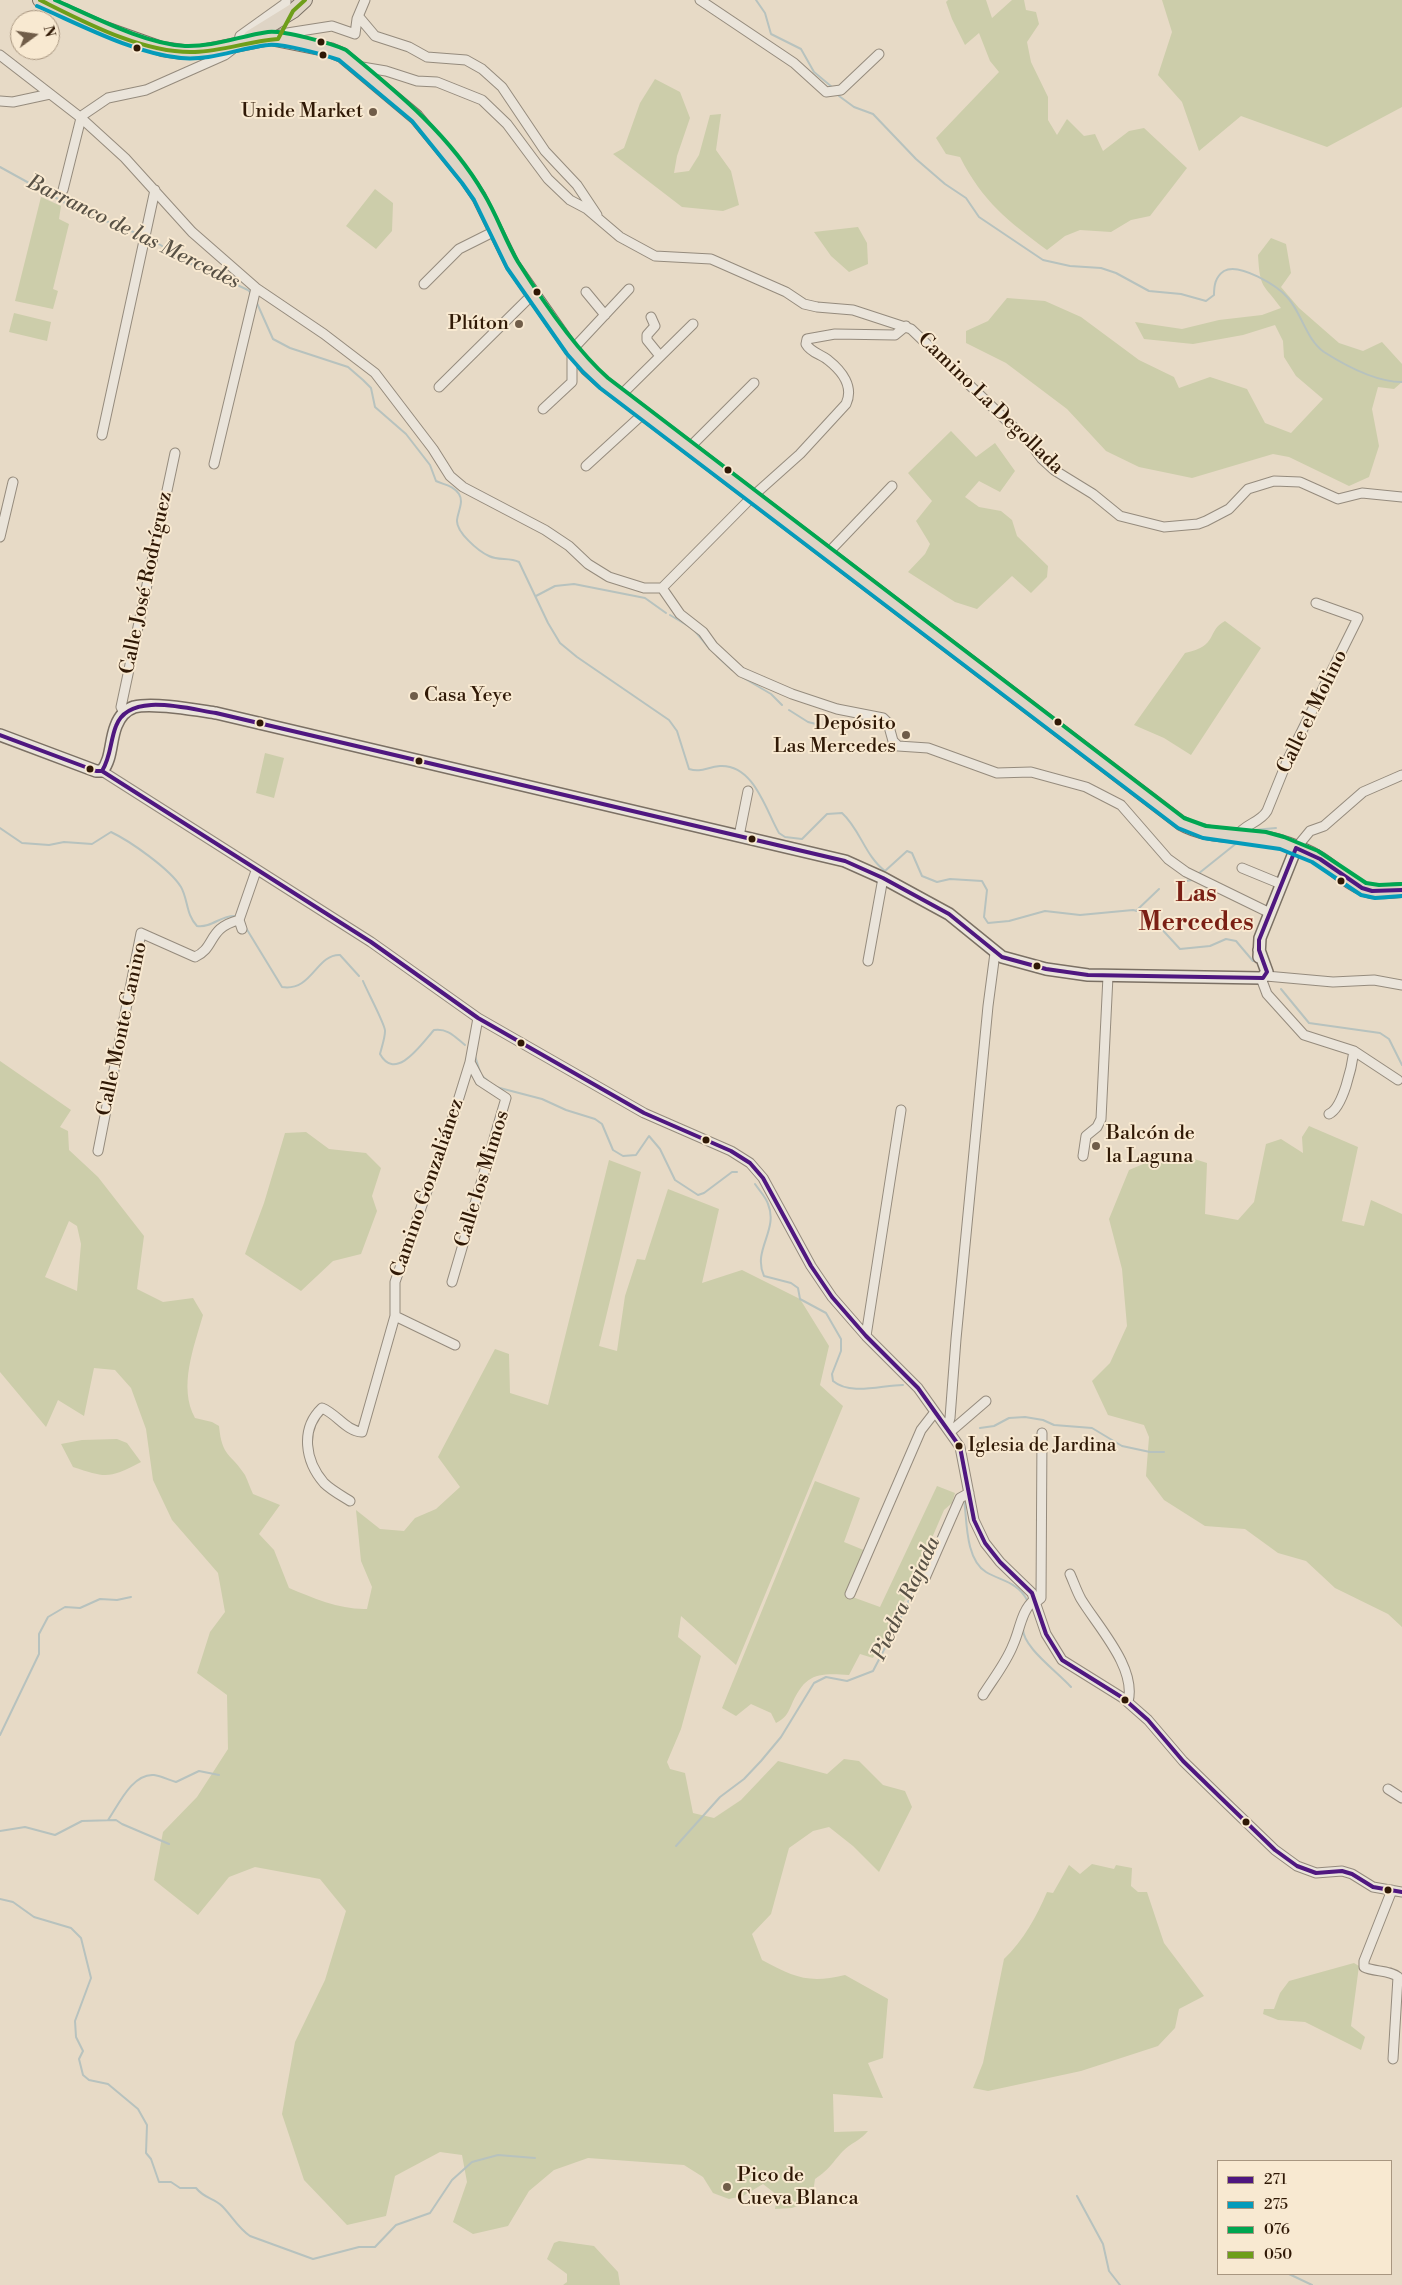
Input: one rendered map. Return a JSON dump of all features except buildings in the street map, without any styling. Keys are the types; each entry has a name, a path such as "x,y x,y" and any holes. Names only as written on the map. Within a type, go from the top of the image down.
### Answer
{"main road":[{"path":"40,0 55,4 118,34 162,49 201,52 238,45 275,32 330,50 356,66 416,117 479,197 512,264 572,350 587,368 621,396 1181,822 1194,830 1210,834 1276,841 1296,848 1320,859 1362,888 1372,891 1402,890"},
{"path":"275,32 289,6 305,0"},
{"path":"0,735 96,771 102,771 107,766 116,726 124,712 134,707 150,706 216,713 845,861 883,878 949,914 995,953 1046,969 1108,976 1222,976 1243,979 1262,973 1259,940 1296,848"}],"street":[{"path":"275,32 332,26 353,34 356,32 356,22 366,0"},
{"path":"700,0 794,63 826,92 841,90 879,54"},
{"path":"63,190 80,117 108,98 146,90 215,60 238,45 240,36 272,15 286,3 289,6"},
{"path":"359,17 375,36 409,48 427,57 466,60 482,69 502,87 545,151 577,185 600,220"},
{"path":"0,54 80,117 140,172 192,232 254,292 324,334 376,373 433,449 450,476 463,487 545,530 609,577 644,588 662,588 753,496 800,454 846,404 850,396 845,378 828,360 809,349 806,344 807,339 835,334 895,335 906,326"},
{"path":"356,66 386,71 417,81 437,82 482,100 508,124 548,179 570,200 600,220 620,237 655,256 711,259 786,292 804,304 853,310 906,326"},
{"path":"0,101 14,102 50,94"},
{"path":"102,435 155,190"},
{"path":"424,284 459,249 495,231"},
{"path":"543,409 572,382 572,350 630,290"},
{"path":"214,464 254,292"},
{"path":"586,292 604,315"},
{"path":"439,387 533,294"},
{"path":"651,318 655,326 647,335 647,340 660,356"},
{"path":"621,396 693,324"},
{"name":"Camino La Degollada","path":"906,326 1031,444 1042,460 1126,519 1164,527 1198,524 1229,509 1248,489 1274,482 1300,482 1338,499 1362,493 1402,497"},
{"path":"689,448 754,383"},
{"path":"586,466 644,413"},
{"name":"Calle José Rodríguez","path":"124,712 121,707 174,453"},
{"path":"0,537 13,482"},
{"path":"828,554 892,486"},
{"path":"662,588 680,614 703,632 713,646 741,672 798,696 838,709 883,718 888,723 893,742 898,746 928,748 997,772 1031,772 1086,787 1121,805 1168,859 1186,872 1270,913"},
{"name":"Calle el Molino","path":"1237,836 1241,830 1264,816 1267,811 1288,759 1358,618 1316,603"},
{"path":"102,771 256,871 371,942 478,1018 644,1114 731,1151 750,1162 763,1178 811,1266 832,1297 866,1336 918,1388 949,1430 962,1453 974,1520 985,1543 1000,1562 1032,1593 1046,1634 1062,1660 1128,1702 1148,1720 1183,1761 1219,1796 1275,1850 1297,1866 1316,1873 1342,1871 1352,1874 1373,1887 1402,1892"},
{"path":"1296,848 1310,831 1324,826 1363,792 1402,775"},
{"path":"739,836 748,791"},
{"path":"1242,868 1281,884"},
{"path":"242,929 239,920 256,871"},
{"path":"868,961 883,878"},
{"name":"Calle Monte Canino","path":"98,1150 141,933 195,957 202,954 216,931 225,923 239,920"},
{"path":"949,1430 988,1006 995,953"},
{"path":"1398,1080 1354,1051 1304,1035 1267,994 1262,973 1333,982 1374,980 1402,985"},
{"path":"1083,1156 1086,1136 1097,1127 1102,1119 1108,976"},
{"name":"Camino Gonzaliánez","path":"350,1501 324,1483 306,1450 306,1440 316,1414 322,1408 332,1412 353,1431 362,1432 395,1316 395,1282 470,1062 478,1018"},
{"path":"1329,1114 1336,1108 1343,1094 1354,1051"},
{"name":"Calle los Mimos","path":"452,1282 506,1098 480,1081 470,1062"},
{"path":"866,1336 901,1110"},
{"path":"395,1316 455,1345"},
{"path":"949,1430 986,1401"},
{"path":"850,1594 921,1430 936,1412"},
{"path":"983,1696 1013,1646 1029,1604 1040,1598 1042,1434"},
{"path":"925,1578 960,1498 964,1494 969,1493"},
{"path":"1070,1574 1082,1600 1111,1639 1131,1690 1128,1702"},
{"path":"1388,1788 1402,1798"},
{"path":"1392,1890 1364,1966 1370,1970 1395,1974 1398,1977 1393,2059"}],"green space":[{"path":"948,0 986,0 992,18 1012,0 1024,0 1026,10 1036,12 1039,24 1027,42 1031,62 1048,97 1048,120 1057,135 1067,119 1084,136 1095,134 1103,151 1129,131 1144,128 1187,168 1150,216 1131,220 1111,232 1080,230 1065,236 1047,250 1008,220 987,199 960,157 946,154 936,138 999,72 990,61 979,33 965,45 952,19 946,2"},
{"path":"1162,0 1402,0 1402,107 1327,147 1241,116 1199,151 1182,102 1158,75 1172,32"},
{"path":"655,79 680,92 690,118 677,156 674,173 689,171 699,155 710,115 721,114 716,150 731,171 739,205 723,211 682,207 613,154 624,148 640,103"},
{"path":"375,189 393,203 392,231 376,249 346,226"},
{"path":"41,197 61,206 59,219 69,224 53,289 58,291 53,309 15,301"},
{"path":"858,227 867,243 868,264 849,272 831,256 814,232"},
{"path":"1271,238 1286,244 1291,273 1281,287 1299,308 1339,343 1363,351 1382,342 1402,364 1402,382 1394,389 1378,387 1372,409 1379,446 1369,477 1349,486 1289,457 1273,454 1192,478 1139,467 1106,451 1067,409 1006,363 966,343 966,331 988,321 1007,298 1045,301 1081,317 1139,360 1174,377 1179,388 1210,377 1247,389 1265,423 1291,433 1323,399 1296,376 1284,357 1283,341 1275,325 1243,335 1193,344 1144,339 1135,322 1182,329 1219,320 1262,315 1281,308 1261,281 1260,275 1258,255"},
{"path":"14,313 51,322 47,341 9,332"},
{"path":"951,431 976,457 995,443 1015,471 1000,492 979,481 965,497 979,507 1001,511 1012,520 1017,536 1048,566 1047,577 1031,593 1012,576 977,609 955,602 908,572 925,554 930,544 916,521 932,501 908,473"},
{"path":"1225,621 1261,648 1191,755 1164,738 1134,725 1185,653 1196,650 1208,642 1219,625"},
{"path":"265,753 284,758 274,798 256,793"},
{"path":"0,1061 71,1110 60,1127 68,1131 69,1150 98,1177 144,1236 137,1289 163,1302 193,1298 203,1315 189,1367 188,1393 190,1406 195,1418 212,1422 219,1426 225,1450 245,1475 253,1494 280,1505 259,1534 274,1550 289,1588 347,1608 367,1609 372,1587 361,1561 356,1510 380,1529 404,1531 415,1518 436,1509 460,1487 438,1457 495,1349 509,1354 510,1393 548,1405 609,1160 641,1172 599,1346 617,1351 625,1296 637,1259 645,1260 668,1189 719,1209 702,1283 742,1270 800,1299 829,1346 820,1385 843,1406 736,1665 681,1616 678,1637 701,1656 681,1729 667,1762 670,1769 685,1773 693,1813 714,1818 741,1800 778,1761 827,1774 844,1759 859,1761 883,1785 905,1791 912,1807 879,1872 853,1846 829,1827 813,1831 789,1848 771,1914 752,1934 762,1960 783,1971 811,1979 845,1975 888,1999 883,2058 868,2063 883,2098 833,2094 834,2132 868,2131 843,2151 828,2169 815,2179 812,2200 792,2208 775,2209 777,2195 763,2184 743,2196 729,2199 713,2193 703,2177 684,2165 588,2158 554,2170 529,2191 508,2226 473,2234 453,2222 467,2182 462,2155 440,2152 395,2176 386,2216 347,2225 304,2180 282,2114 295,2042 325,1980 346,1911 320,1879 255,1867 229,1877 198,1915 154,1880 163,1832 197,1797 228,1749 227,1695 197,1673 210,1632 225,1612 218,1573 172,1520 153,1480 146,1429 131,1388 115,1370 94,1368 84,1416 58,1400 46,1427 0,1372","holes":["69,1221 77,1226 81,1244 77,1291 45,1277"]},
{"path":"1309,1126 1358,1147 1342,1221 1364,1226 1371,1200 1402,1214 1402,1627 1388,1614 1335,1588 1306,1561 1278,1553 1245,1529 1205,1526 1164,1500 1146,1476 1149,1437 1144,1425 1108,1415 1092,1381 1110,1363 1127,1326 1122,1269 1109,1219 1129,1170 1172,1152 1207,1163 1205,1214 1238,1220 1254,1202 1266,1144 1281,1139 1303,1153 1302,1137"},
{"path":"306,1132 329,1149 366,1153 381,1168 372,1196 377,1211 361,1254 333,1261 301,1291 245,1254 264,1203 285,1133"},
{"path":"117,1439 127,1443 141,1462 121,1472 107,1475 73,1467 61,1444 82,1440"},
{"path":"815,1481 860,1498 844,1542 866,1551 847,1595 880,1607 937,1486 955,1493 952,1503 944,1510 907,1596 873,1658 860,1654 849,1675 820,1675 807,1682 801,1687 784,1718 776,1723 771,1713 751,1704 736,1716 722,1708"},
{"path":"1092,1864 1114,1869 1116,1865 1132,1868 1131,1886 1138,1892 1147,1892 1164,1943 1204,1996 1179,2009 1175,2028 1158,2046 1081,2071 988,2091 973,2088 983,2063 1004,1959 1034,1919 1047,1892 1053,1893 1069,1865 1080,1874"},
{"path":"1354,1963 1359,1966 1351,2026 1365,2037 1361,2050 1305,2022 1278,2020 1263,2014 1264,2009 1274,2009 1280,1993 1289,1981"},
{"path":"559,2241 594,2246 618,2272 620,2285 563,2285 567,2282 567,2274 547,2259 554,2243"}],"waterway":[{"path":"756,0 765,13 771,34 801,49 814,72 832,87"},
{"path":"839,96 854,107 873,114 916,159 945,184 966,198 979,217 1043,260 1070,266 1101,268 1116,273 1149,291 1181,294 1206,301 1214,295 1215,285 1221,273 1231,269 1248,272 1276,287 1288,298 1308,333 1324,352 1351,368 1382,379 1402,382"},
{"name":"Barranco de las Mercedes","path":"0,167 78,210 141,235"},
{"name":"Barranco de las Mercedes","path":"148,237 187,262 251,293"},
{"name":"Barranco de las Mercedes","path":"256,301 273,339 290,348 348,367 371,388 375,407 406,434 430,465 436,481 451,487 459,494 461,503 457,520 460,530 464,535 474,546 489,556 519,562 548,623 560,643 577,657 669,720 677,731 689,769 701,770 720,766 732,767 742,773 757,790 779,833 785,837 802,839 827,814 842,813 854,827 872,858 885,871 907,851 912,853 922,876 937,882 950,879 982,881 987,890 984,917 988,923 1009,921 1045,911 1080,915 1133,910 1147,913 1180,949 1210,946 1226,939 1236,941 1253,961"},
{"path":"536,596 555,586 574,584 645,598 666,613"},
{"path":"670,615 690,627"},
{"path":"694,630 710,649"},
{"path":"717,656 732,670"},
{"path":"742,677 771,694 782,705"},
{"path":"789,710 808,722 820,725"},
{"path":"0,828 22,843 49,845 64,842 92,844 111,832 149,856 176,880 181,887 193,922 197,926 207,925 225,917 235,916"},
{"path":"1254,830 1276,828"},
{"path":"1198,874 1238,842"},
{"path":"1180,882 1192,880"},
{"path":"1136,911 1159,889"},
{"path":"246,928 282,987 292,987 300,984 325,960 332,956 340,955 359,976"},
{"path":"363,981 385,1031 380,1054 386,1062 394,1064 409,1057 434,1030 443,1030 465,1045"},
{"name":"Barranco de las Mercedes","path":"1281,989 1309,1023 1380,1033 1389,1039 1402,1065"},
{"path":"475,1056 481,1075 488,1081"},
{"path":"496,1087 542,1099 566,1110 595,1119 602,1124 613,1150 623,1156 636,1155 649,1136 660,1149 675,1180 698,1195 704,1193 732,1172 737,1172"},
{"path":"755,1184 766,1199 770,1213 770,1223 761,1257 761,1267 764,1276 791,1283 798,1288 800,1299 826,1313 841,1339 841,1351 832,1374 833,1381 849,1388 858,1389 903,1385"},
{"path":"980,1428 994,1426 1009,1418 1025,1417 1043,1420 1054,1425 1092,1428 1122,1446 1150,1452 1164,1452"},
{"path":"964,1498 968,1538 974,1558 986,1572 1019,1589 1027,1600"},
{"name":"Piedra Rajada","path":"676,1846 720,1797 744,1779 761,1761 781,1737 814,1683 826,1677 847,1681 873,1671 903,1613 951,1509"},
{"path":"0,1735 39,1654 39,1634 48,1617 65,1607 80,1608 100,1599 117,1600 131,1597"},
{"path":"1026,1621 1030,1609"},
{"path":"1023,1628 1024,1635 1034,1651 1071,1687"},
{"path":"108,1820 132,1785 146,1776 154,1775 176,1782 199,1771 219,1775"},
{"path":"0,1831 25,1827 55,1835 82,1821 116,1820 169,1844"},
{"path":"0,1899 13,1902 34,1917 71,1928 81,1938 91,1978 75,2021 76,2037 83,2051 79,2059 83,2075 89,2080 108,2084 138,2109 147,2125 146,2153 151,2159 159,2182 171,2182 180,2188 196,2188 222,2206 250,2236 313,2259 359,2247 375,2247 396,2225 430,2213 452,2180 472,2162 498,2155 535,2158"},
{"path":"1077,2196 1103,2244 1109,2271 1120,2285"},
{"path":"1291,2275 1312,2285"}],"transit line":[{"name":"050","path":"40,0 95,27 135,42 155,48 195,52 278,39 293,11 305,0"},
{"name":"076","path":"55,0 136,35 169,44 185,46 206,45 275,32 307,38 346,50 403,98 455,153 484,194 513,254 537,292 583,353 608,378 1184,818 1206,826 1266,832 1284,837 1318,851 1366,883 1379,885 1401,884"},
{"name":"275","path":"37,6 108,37 163,55 181,58 203,58 274,45 304,50 339,60 412,121 462,183 474,200 507,268 567,354 600,388 1178,828 1203,838 1280,849 1312,862 1361,895 1375,898 1402,896"},
{"name":"271","path":"102,771 107,760 116,726 123,715 133,709 146,705 160,705 216,713 845,861 883,878 949,914 1002,957 1046,969 1088,975 1263,978 1267,972 1259,950 1259,940 1296,848"},
{"name":"271","path":"0,735 96,771 102,771"},
{"name":"271","path":"102,771 371,942 478,1018 644,1113 731,1151 750,1163 763,1178 811,1266 832,1297 866,1336 918,1388 960,1447 974,1520 985,1543 1000,1562 1032,1593 1046,1634 1062,1660 1123,1698 1148,1720 1183,1761 1219,1796 1275,1850 1297,1866 1316,1873 1342,1871 1352,1874 1373,1887 1402,1892"},
{"name":"271","path":"1296,848 1320,859 1362,888 1372,891 1402,890"}],"place":[{"name":"Unide Market","path":"373,112"},
{"name":"Plúton","path":"519,324"},
{"name":"Casa Yeye","path":"414,696"},
{"name":"Depósito Las Mercedes","path":"906,735"},
{"name":"Balcón de la Laguna","path":"1096,1146"},
{"name":"Iglesia de Jardina","path":"959,1446"},
{"name":"Pico de Cueva Blanca","path":"727,2187"}],"district":[{"name":"Las Mercedes","path":"1196,910"}]}
